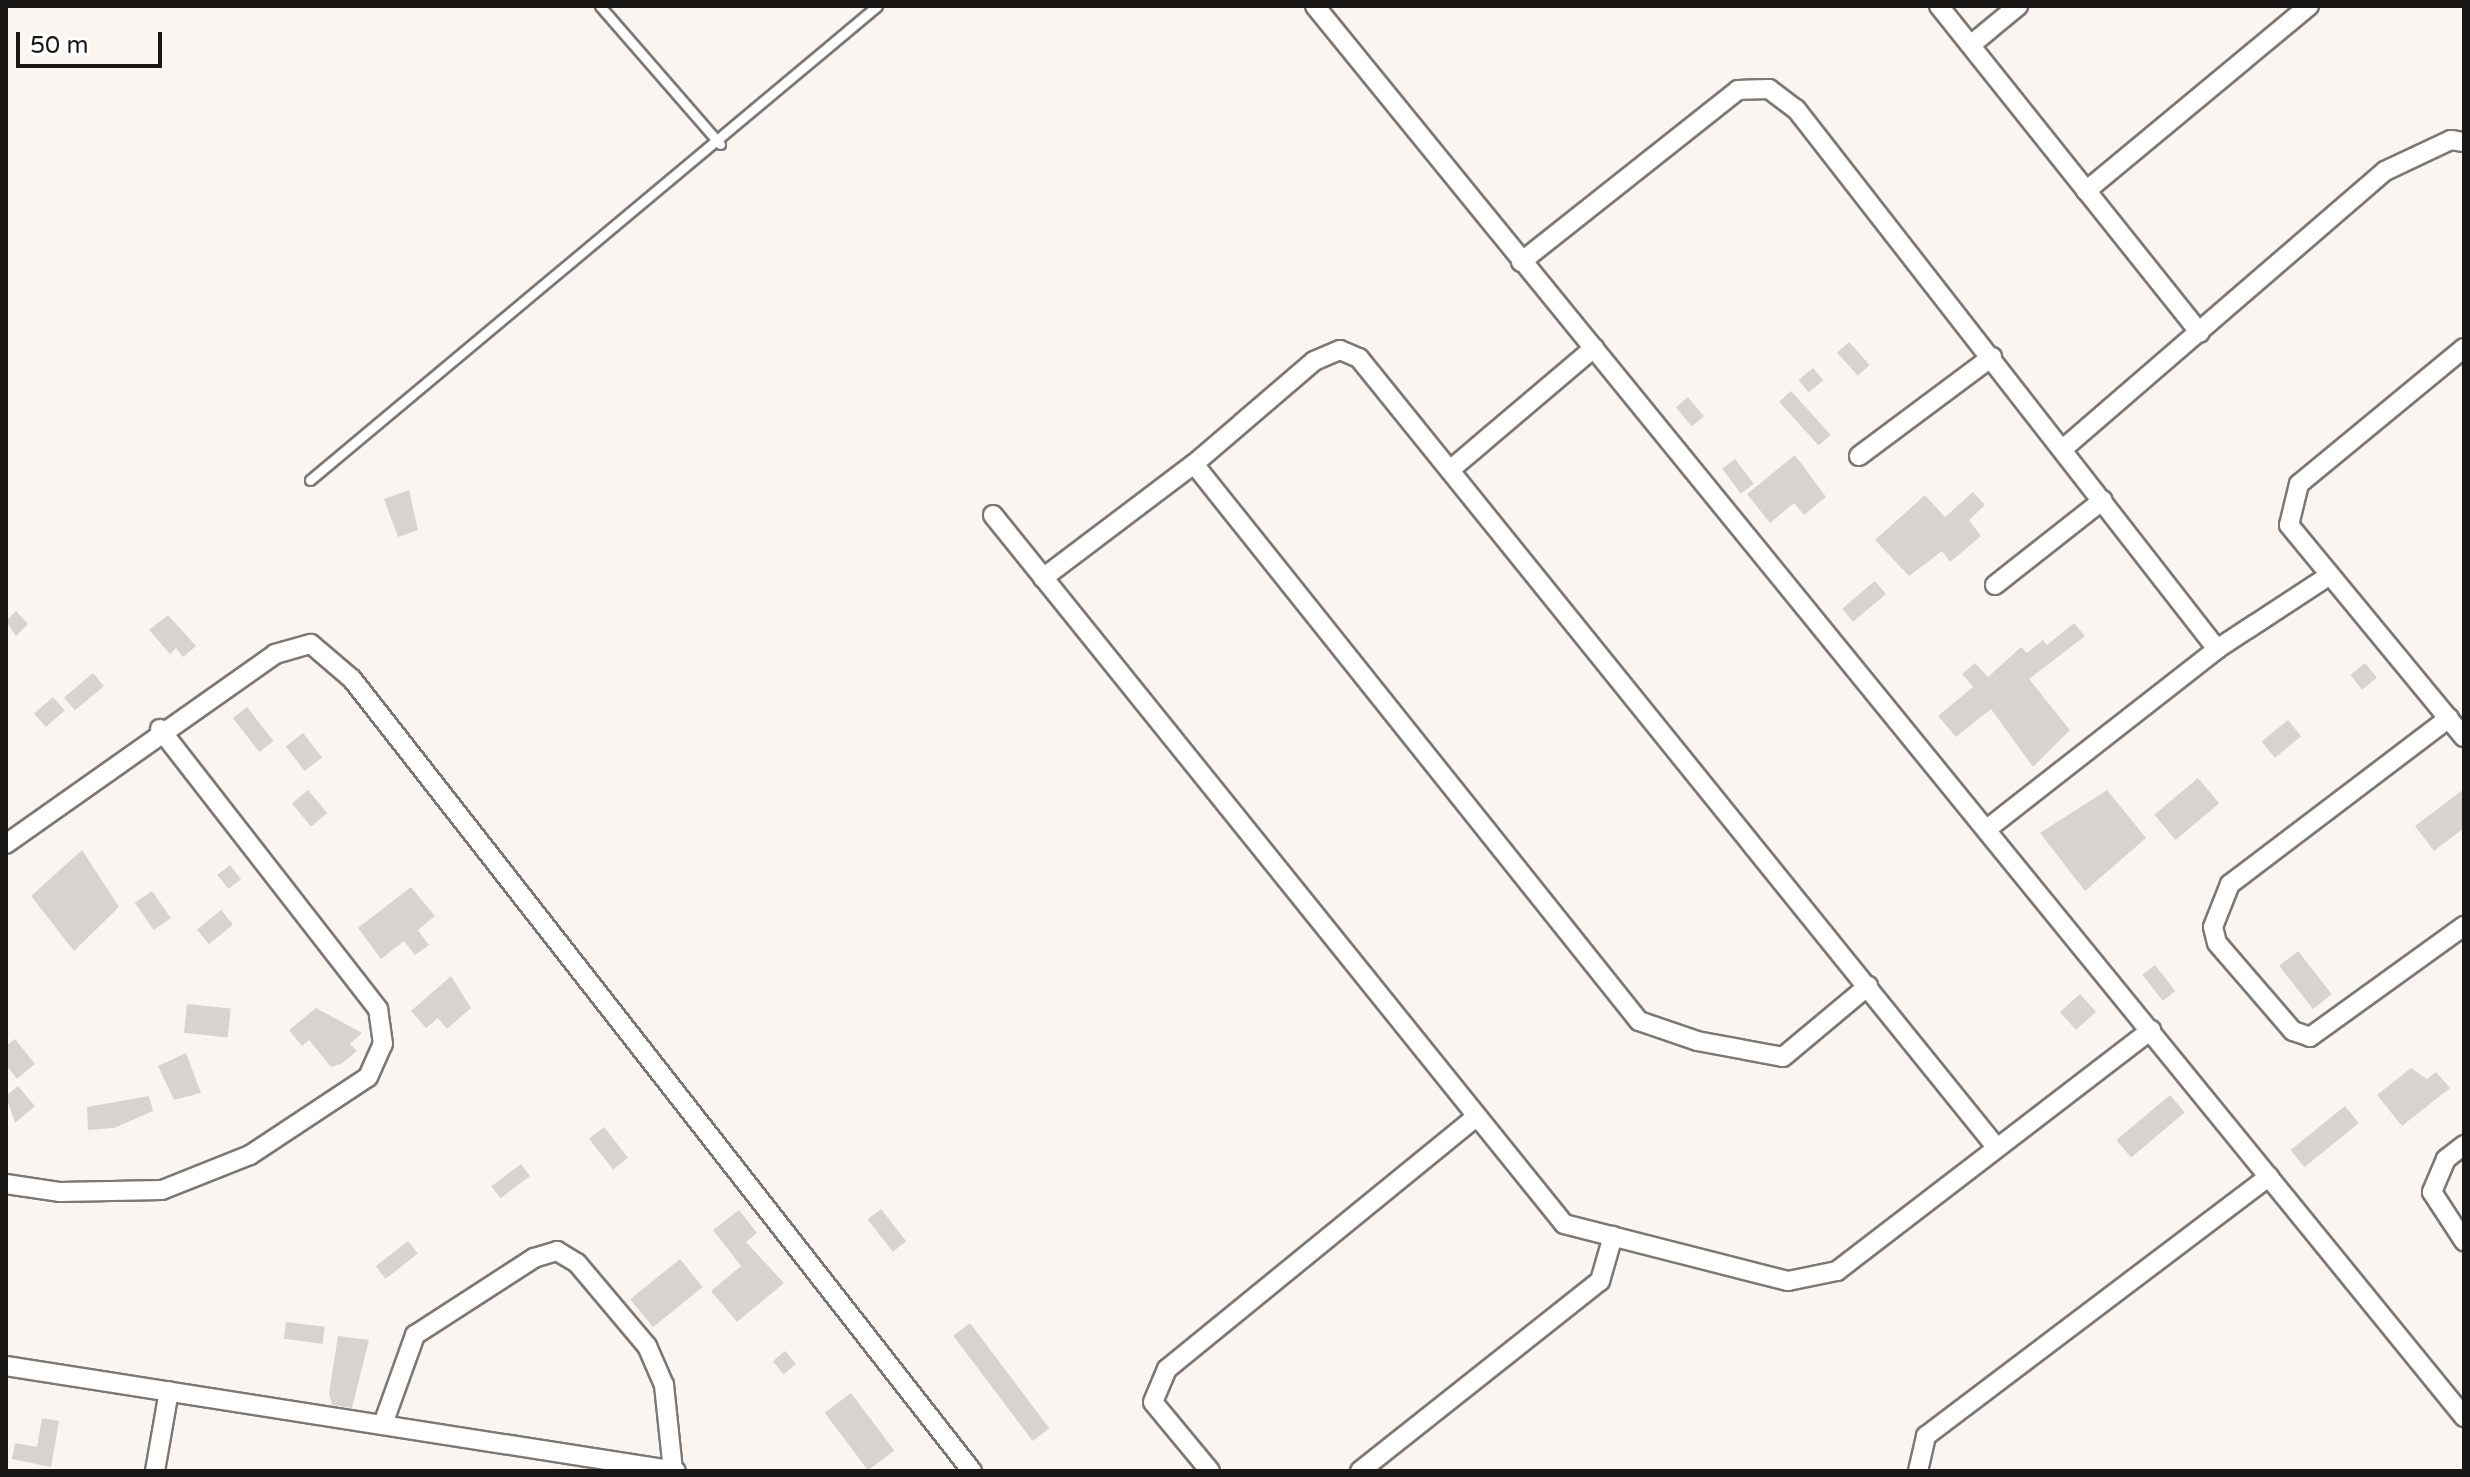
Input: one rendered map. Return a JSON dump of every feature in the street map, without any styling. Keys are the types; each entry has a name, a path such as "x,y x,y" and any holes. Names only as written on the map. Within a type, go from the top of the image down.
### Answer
{"street":[{"path":"1939,6 2200,333"},
{"path":"1972,44 2018,6"},
{"path":"2086,191 2309,6"},
{"path":"1321,9 1521,262 2464,1417"},
{"path":"1521,262 1738,90 1769,89 1796,109 2064,448 2217,649"},
{"path":"2064,448 2385,171 2451,140 2464,142"},
{"path":"1450,470 1594,348"},
{"path":"2464,348 2299,484 2289,525 2327,577 2464,737"},
{"path":"1043,578 1194,464 1314,361 1340,350 1359,358 1997,1148"},
{"path":"1859,456 1992,357"},
{"path":"1194,464 1639,1021 1697,1041 1783,1057 1868,986"},
{"path":"1995,585 2103,500"},
{"path":"993,515 1564,1224 1788,1281 1837,1271 2151,1030"},
{"path":"1987,829 2217,649 2327,577"},
{"path":"6,844 160,729 275,654 311,644 352,679 972,1471"},
{"path":"2449,718 2230,884 2213,927 2217,943 2293,1031 2310,1037 2464,926"},
{"path":"6,1184 60,1192 162,1190 250,1155 368,1077 383,1044 378,1009 160,729"},
{"path":"1210,1471 1153,1402 1167,1369 1477,1116"},
{"path":"2464,1145 2446,1159 2432,1192 2464,1241"},
{"path":"1918,1471 1926,1436 2269,1177"},
{"path":"1360,1471 1600,1281 1613,1236"},
{"path":"6,1366 674,1471 664,1385 647,1346 577,1263 557,1251 534,1258 415,1335 383,1424"},
{"path":"155,1471 169,1391"}],"lane":[{"path":"600,6 720,144"},
{"path":"310,480 720,144 877,6"}],"building":[{"path":"1849,342 1870,365 1858,376 1837,353"},
{"path":"1813,368 1823,380 1809,392 1798,380"},
{"path":"1791,391 1830,435 1819,446 1779,402"},
{"path":"1688,397 1704,416 1692,426 1676,407"},
{"path":"1795,455 1826,497 1804,515 1794,503 1770,523 1747,494"},
{"path":"1735,459 1754,484 1741,493 1722,469"},
{"path":"409,490 418,530 398,537 384,499"},
{"path":"1973,492 1985,505 1969,520 1981,536 1950,562 1942,551 1909,576 1875,540 1925,495 1945,517"},
{"path":"1875,581 1886,594 1853,622 1842,609"},
{"path":"16,611 28,624 16,636 6,621"},
{"path":"168,615 196,646 183,657 176,648 170,654 149,630"},
{"path":"2074,623 2085,636 2029,679 2070,730 2033,767 1991,709 1956,737 1938,716 1973,687 1962,674 1975,663 1988,677 2021,647 2027,653 2043,640 2047,645"},
{"path":"2365,663 2377,678 2362,690 2350,675"},
{"path":"93,673 104,686 75,710 64,697"},
{"path":"53,697 65,711 46,727 34,713"},
{"path":"247,707 273,741 259,752 233,718"},
{"path":"2288,720 2301,736 2275,758 2262,741"},
{"path":"303,733 322,757 305,771 286,747"},
{"path":"2198,778 2219,803 2176,840 2154,815"},
{"path":"2464,789 2464,828 2434,851 2415,826"},
{"path":"308,790 327,813 311,826 292,803"},
{"path":"2107,790 2146,838 2085,891 2040,833"},
{"path":"82,850 119,907 74,951 31,896"},
{"path":"230,865 241,879 228,889 217,875"},
{"path":"411,887 435,916 418,930 429,945 415,955 404,941 381,959 358,928"},
{"path":"152,891 171,918 154,930 135,903"},
{"path":"221,910 233,925 209,944 197,930"},
{"path":"2298,951 2332,994 2313,1009 2279,966"},
{"path":"2155,965 2175,991 2163,1001 2142,975"},
{"path":"451,976 471,1008 447,1029 438,1018 426,1028 411,1011"},
{"path":"2080,994 2096,1012 2076,1030 2060,1012"},
{"path":"187,1004 231,1009 228,1037 184,1033"},
{"path":"316,1008 362,1033 350,1044 357,1051 341,1064 331,1067 309,1040 302,1046 289,1030"},
{"path":"15,1039 35,1064 17,1079 6,1065 6,1046"},
{"path":"186,1053 201,1093 174,1100 158,1066"},
{"path":"2411,1068 2427,1079 2436,1072 2450,1088 2402,1126 2377,1095"},
{"path":"18,1086 35,1106 15,1123 6,1096"},
{"path":"2170,1095 2185,1113 2131,1158 2116,1140"},
{"path":"149,1096 153,1111 114,1128 88,1130 87,1107"},
{"path":"2345,1106 2359,1123 2304,1167 2291,1150"},
{"path":"604,1127 628,1158 613,1169 589,1139"},
{"path":"521,1164 530,1176 500,1198 491,1186"},
{"path":"881,1209 906,1241 893,1252 868,1219"},
{"path":"739,1210 757,1233 746,1242 784,1283 737,1322 711,1291 741,1266 713,1230"},
{"path":"408,1241 418,1254 386,1279 376,1266"},
{"path":"680,1259 703,1287 653,1327 630,1299"},
{"path":"286,1322 325,1327 323,1344 284,1339"},
{"path":"970,1323 1049,1428 1033,1441 953,1336"},
{"path":"338,1336 369,1340 352,1408 332,1405 329,1393"},
{"path":"785,1351 796,1364 784,1374 773,1361"},
{"path":"851,1393 894,1451 868,1470 825,1413"},
{"path":"42,1418 59,1421 51,1467 12,1459 15,1443 37,1447"}]}
